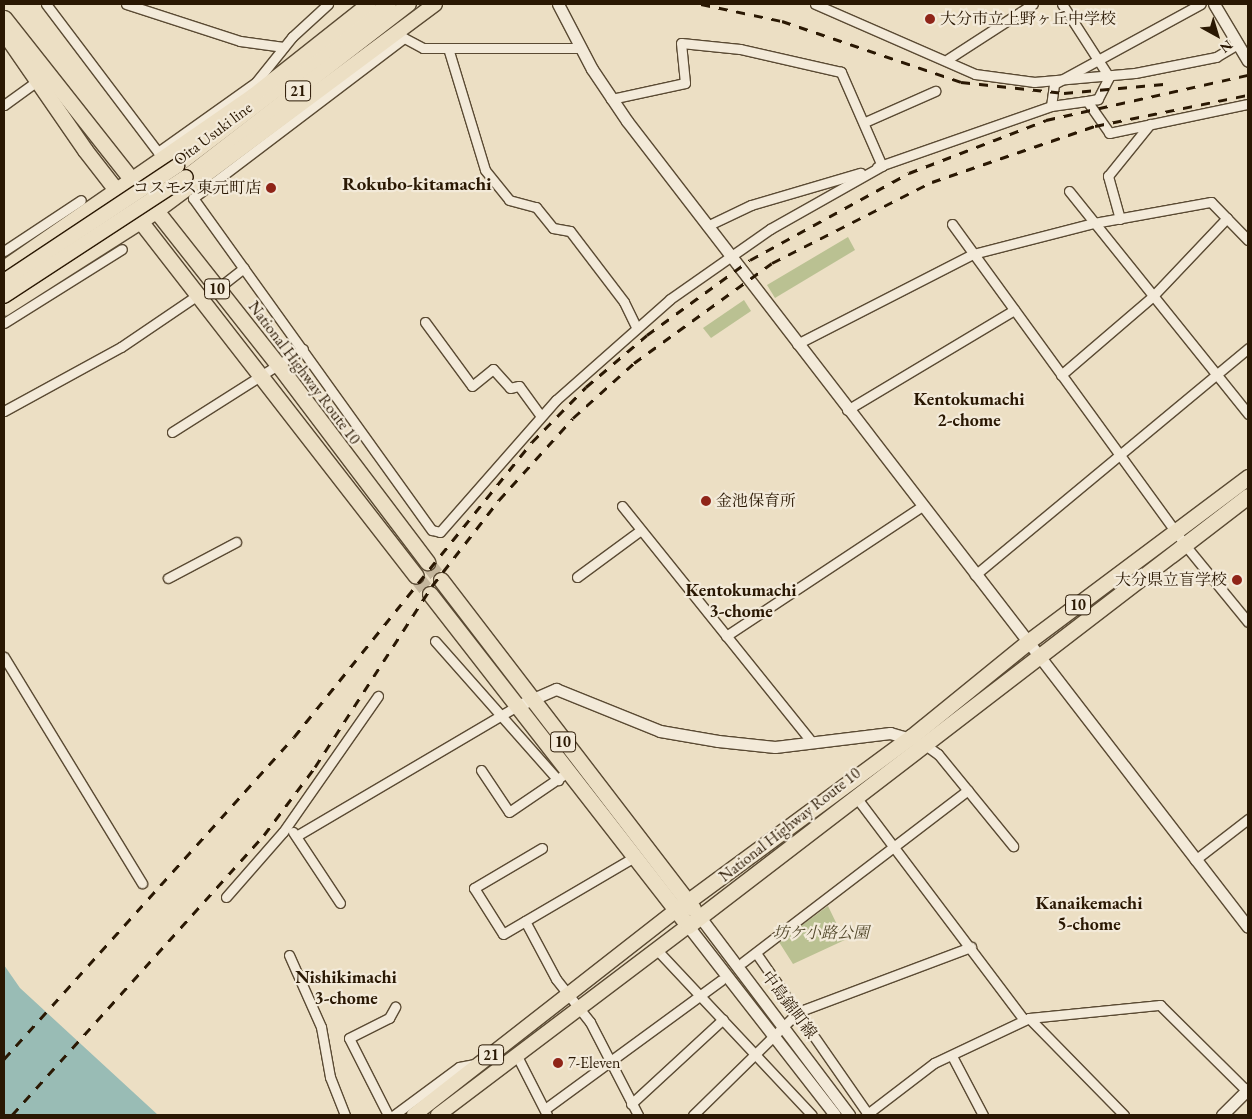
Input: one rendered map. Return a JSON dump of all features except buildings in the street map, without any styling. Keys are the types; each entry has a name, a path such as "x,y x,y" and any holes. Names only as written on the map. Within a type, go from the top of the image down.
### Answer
{"highway":[{"name":"National Highway Route 10","path":"4,18 279,366 427,562"},
{"name":"10","path":"4,33 36,82 140,222 199,294 416,576"},
{"name":"National Highway Route 10","path":"694,922 856,797 1029,641 1248,477"},
{"name":"National Highway Route 10","path":"688,901 1039,654 1248,496"},
{"name":"10","path":"441,580 523,702 563,776 634,857 676,910 694,922"},
{"name":"10","path":"430,594 523,702 688,901 694,922"},
{"name":"10","path":"676,910 688,901"}],"main road":[{"path":"4,268 10,258 133,182 370,4"},
{"name":"Oita Usuki line","path":"4,281 182,171 389,4"},
{"name":"Oita Usuki line","path":"4,296 182,171 409,4"},
{"path":"4,309 50,288 357,68 435,4"},
{"name":"21","path":"414,1115 676,910"},
{"name":"21","path":"438,1115 694,922"}],"street":[{"path":"46,4 158,152 256,82 284,47 328,4"},
{"path":"126,4 240,41 284,47"},
{"path":"558,4 580,48 611,99 921,508 1029,641 1195,860 1248,926"},
{"path":"815,4 842,13 948,59 975,74 1054,84 1110,77 1216,56 1238,44"},
{"path":"837,4 842,13"},
{"path":"948,59 1033,4"},
{"path":"1062,4 1110,77"},
{"path":"1054,84 1201,4"},
{"path":"1214,4 1248,61"},
{"path":"580,48 423,48 404,38 357,68 193,198 432,530 440,532 541,416 636,327 730,255 882,166"},
{"path":"611,99 685,83 681,43 713,45 841,72 865,122 882,166"},
{"path":"448,48 485,170 509,200 536,207 553,228 570,231 624,302 636,327"},
{"path":"707,226 751,205 882,166 1051,106 1098,99 1110,77"},
{"path":"4,105 36,82"},
{"path":"1051,106 1054,84"},
{"path":"865,122 935,91"},
{"path":"1087,101 1109,133 1248,104"},
{"path":"1120,218 1108,176 1150,124"},
{"path":"1069,191 1152,297 1248,414"},
{"path":"4,251 81,200"},
{"path":"797,344 973,254 1094,223 1211,202 1248,240"},
{"path":"1061,375 1152,297 1228,218"},
{"path":"952,224 1185,545 1248,622"},
{"path":"4,323 50,288 122,249"},
{"path":"217,288 244,268"},
{"path":"4,411 121,347 199,294"},
{"path":"847,410 1014,310"},
{"path":"425,322 472,386 494,369 510,388 519,386 541,416"},
{"path":"975,575 1248,348"},
{"path":"172,432 262,377 303,349"},
{"path":"622,506 812,742"},
{"path":"726,636 921,508"},
{"path":"577,577 641,530"},
{"path":"168,578 236,542"},
{"path":"436,641 500,715 563,776 509,812 481,770"},
{"path":"4,657 142,883"},
{"path":"298,835 523,702 547,690 566,690 660,731 747,745 812,742 890,734 917,740 968,790 1013,846"},
{"path":"226,897 287,827 378,696"},
{"path":"744,962 968,790"},
{"path":"856,797 1026,1019 1124,1115"},
{"path":"1195,860 1248,819"},
{"path":"287,827 298,835 340,903"},
{"path":"542,848 474,888 503,934 634,857"},
{"path":"525,921 569,995 581,1009 638,1115"},
{"name":"中島錦町線","path":"694,922 785,1025 849,1115"},
{"name":"中島錦町線","path":"694,922 835,1115"},
{"path":"693,1115 798,1012 972,947"},
{"path":"657,950 756,1053 812,1115"},
{"path":"756,953 866,1114 910,1078 1026,1019 1160,1005 1248,1090 1222,1115"},
{"path":"289,955 320,1027 330,1077 345,1115"},
{"path":"517,1056 546,1112 721,980"},
{"path":"388,1115 349,1038 389,1018 395,1008"},
{"path":"631,1104 723,1019"},
{"path":"952,1056 983,1115"},
{"path":"394,1115 459,1067 480,1064"}],"green space":[{"path":"848,237 855,250 775,298 767,285"},
{"path":"744,300 751,311 711,338 703,328"},
{"name":"坊ケ小路公園","path":"828,906 843,937 860,928 862,932 793,964 779,942"}],"water":[{"path":"4,965 20,988 158,1115 4,1115"}],"tunnel":[{"path":"427,562 441,580"},
{"path":"416,576 430,594"}],"railway":[{"path":"701,4 782,21 961,82 1064,93 1164,84"},
{"path":"4,1059 294,737 532,442 586,387 647,335 750,260 909,173 1046,120 1248,75"},
{"path":"12,1115 264,835 315,767 432,586 499,500 573,418 634,363 772,263 932,182 1095,126 1248,95"}],"place":[{"name":"大分市立上野ヶ丘中学校","path":"930,19"},
{"name":"コスモス東元町店","path":"271,188"},
{"name":"金池保育所","path":"706,501"},
{"name":"大分県立盲学校","path":"1237,580"},
{"name":"7-Eleven","path":"558,1063"}],"district":[{"name":"Rokubo-kitamachi","path":"417,184"},
{"name":"Kentokumachi 2-chome","path":"969,410"},
{"name":"Kentokumachi 3-chome","path":"741,601"},
{"name":"Kanaikemachi 5-chome","path":"1089,914"},
{"name":"Nishikimachi 3-chome","path":"346,988"}]}
